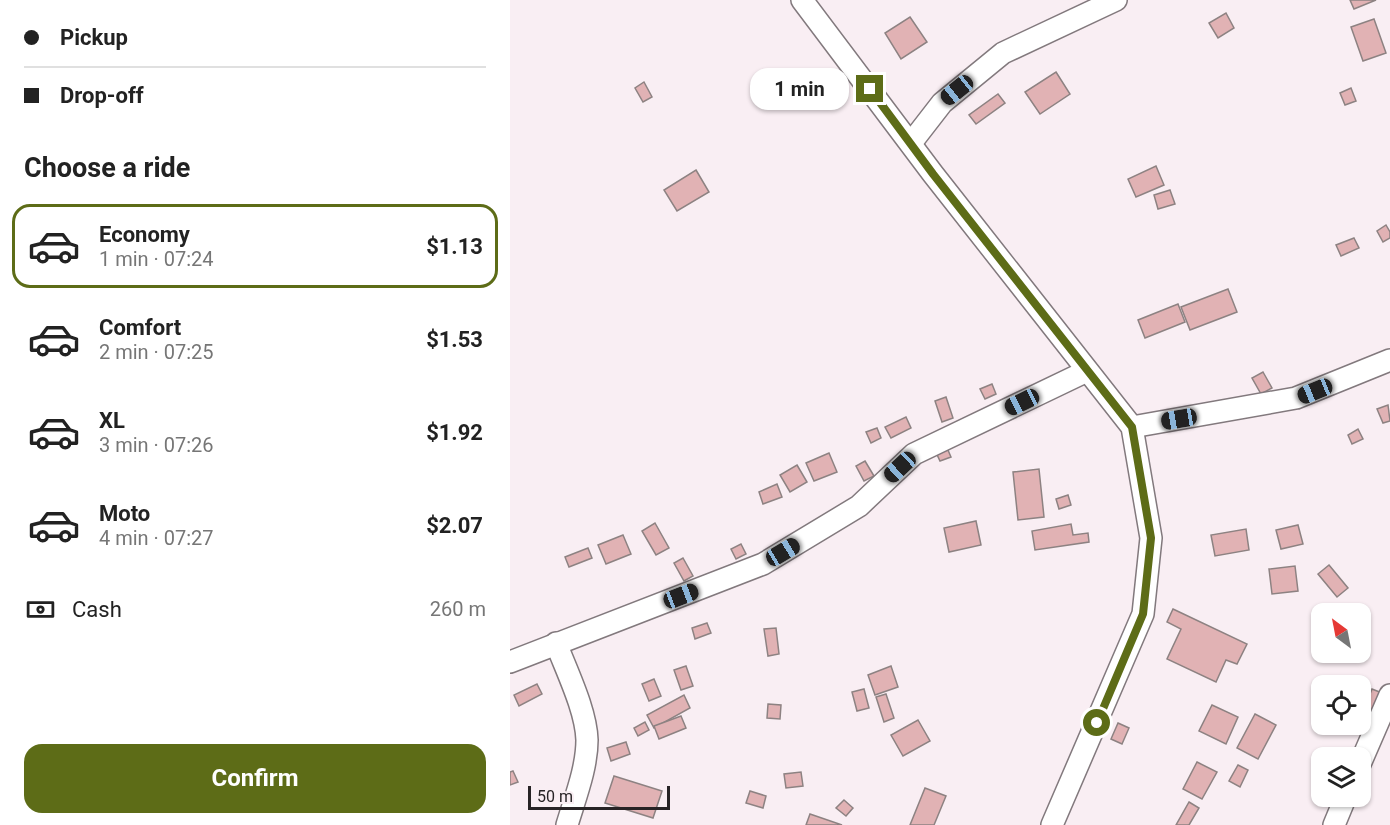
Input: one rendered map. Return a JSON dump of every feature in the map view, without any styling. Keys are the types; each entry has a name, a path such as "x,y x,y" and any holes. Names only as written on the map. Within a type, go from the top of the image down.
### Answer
{"street":[{"path":"802,0 1132,427 1151,538 1143,614 1052,825"},
{"path":"911,143 942,103 1003,53 1116,0"},
{"path":"1132,427 1296,398 1390,360"},
{"path":"510,662 763,564 859,506 914,454 1087,371"},
{"path":"556,643 583,717 586,740 583,765 567,825"},
{"path":"1367,747 1390,695"},
{"path":"1334,825 1341,807"}],"building":[{"path":"1350,0 1376,0 1354,9"},
{"path":"1226,13 1234,28 1218,38 1209,23"},
{"path":"910,17 927,42 901,59 885,33"},
{"path":"1374,19 1386,53 1363,61 1351,27"},
{"path":"1056,72 1070,94 1040,114 1025,92"},
{"path":"644,82 652,97 643,102 635,88"},
{"path":"1351,88 1356,101 1345,105 1340,93"},
{"path":"998,94 1005,103 976,124 969,115"},
{"path":"1156,166 1164,185 1136,197 1128,179"},
{"path":"696,170 709,192 677,211 664,190"},
{"path":"1170,190 1175,204 1158,209 1154,195"},
{"path":"1386,225 1390,238 1383,242 1377,231"},
{"path":"1354,238 1359,248 1341,256 1336,245"},
{"path":"1228,289 1237,312 1190,330 1181,307"},
{"path":"1178,304 1185,322 1145,338 1138,320"},
{"path":"1263,372 1272,388 1261,394 1252,378"},
{"path":"992,384 996,394 985,399 980,389"},
{"path":"946,397 953,418 942,422 935,401"},
{"path":"1388,405 1390,421 1383,423 1377,409"},
{"path":"906,417 911,428 891,438 885,427"},
{"path":"877,428 881,438 871,443 866,432"},
{"path":"1358,429 1363,439 1352,444 1348,435"},
{"path":"944,441 951,457 940,461 933,446"},
{"path":"829,453 837,472 814,481 806,463"},
{"path":"865,461 874,476 864,481 856,466"},
{"path":"797,465 807,482 790,492 780,475"},
{"path":"1039,469 1044,517 1018,520 1013,472"},
{"path":"777,484 782,497 763,504 759,492"},
{"path":"1068,495 1071,505 1059,509 1056,499"},
{"path":"976,521 981,545 949,552 944,528"},
{"path":"655,523 669,548 656,555 642,531"},
{"path":"1071,524 1073,535 1088,533 1089,542 1035,550 1032,531"},
{"path":"1298,525 1303,544 1281,549 1276,530"},
{"path":"1246,529 1249,550 1215,556 1211,535"},
{"path":"623,535 631,554 606,564 598,545"},
{"path":"741,544 746,554 736,559 731,549"},
{"path":"588,548 592,558 569,567 565,557"},
{"path":"683,558 693,576 684,581 674,563"},
{"path":"1329,565 1348,588 1337,597 1318,574"},
{"path":"1295,566 1298,591 1272,594 1269,569"},
{"path":"1173,609 1247,644 1237,664 1226,660 1216,682 1167,659 1181,629 1167,622"},
{"path":"707,623 711,633 695,639 692,628"},
{"path":"776,628 779,654 768,656 764,629"},
{"path":"686,666 693,686 681,690 674,670"},
{"path":"891,666 898,687 875,695 868,675"},
{"path":"654,679 661,696 649,701 642,684"},
{"path":"537,684 542,694 519,706 514,695"},
{"path":"864,689 869,708 857,711 852,692"},
{"path":"1372,689 1382,693 1371,720"},
{"path":"886,694 894,718 884,722 876,697"},
{"path":"684,695 690,708 654,728 647,715"},
{"path":"768,704 781,705 780,719 767,718"},
{"path":"1212,705 1238,717 1226,744 1199,731"},
{"path":"1255,714 1276,725 1258,759 1237,748"},
{"path":"681,716 686,728 659,739 654,726"},
{"path":"918,720 930,741 903,756 891,735"},
{"path":"645,722 649,730 638,736 634,728"},
{"path":"1118,723 1129,728 1122,744 1111,739"},
{"path":"626,742 630,754 611,761 607,748"},
{"path":"1197,762 1217,772 1202,799 1183,789"},
{"path":"1238,765 1248,770 1240,787 1229,781"},
{"path":"513,771 518,782 510,785 510,772"},
{"path":"801,772 803,786 786,788 784,774"},
{"path":"614,776 662,791 653,818 605,803"},
{"path":"925,788 946,796 934,825 910,825"},
{"path":"750,791 766,796 763,808 746,803"},
{"path":"844,800 853,808 846,816 836,808"},
{"path":"1189,802 1199,808 1189,825 1176,825"},
{"path":"810,814 842,825 806,825"}],"route":[{"path":"870,89 933,174 1132,427 1151,538 1143,614 1097,723"}]}
